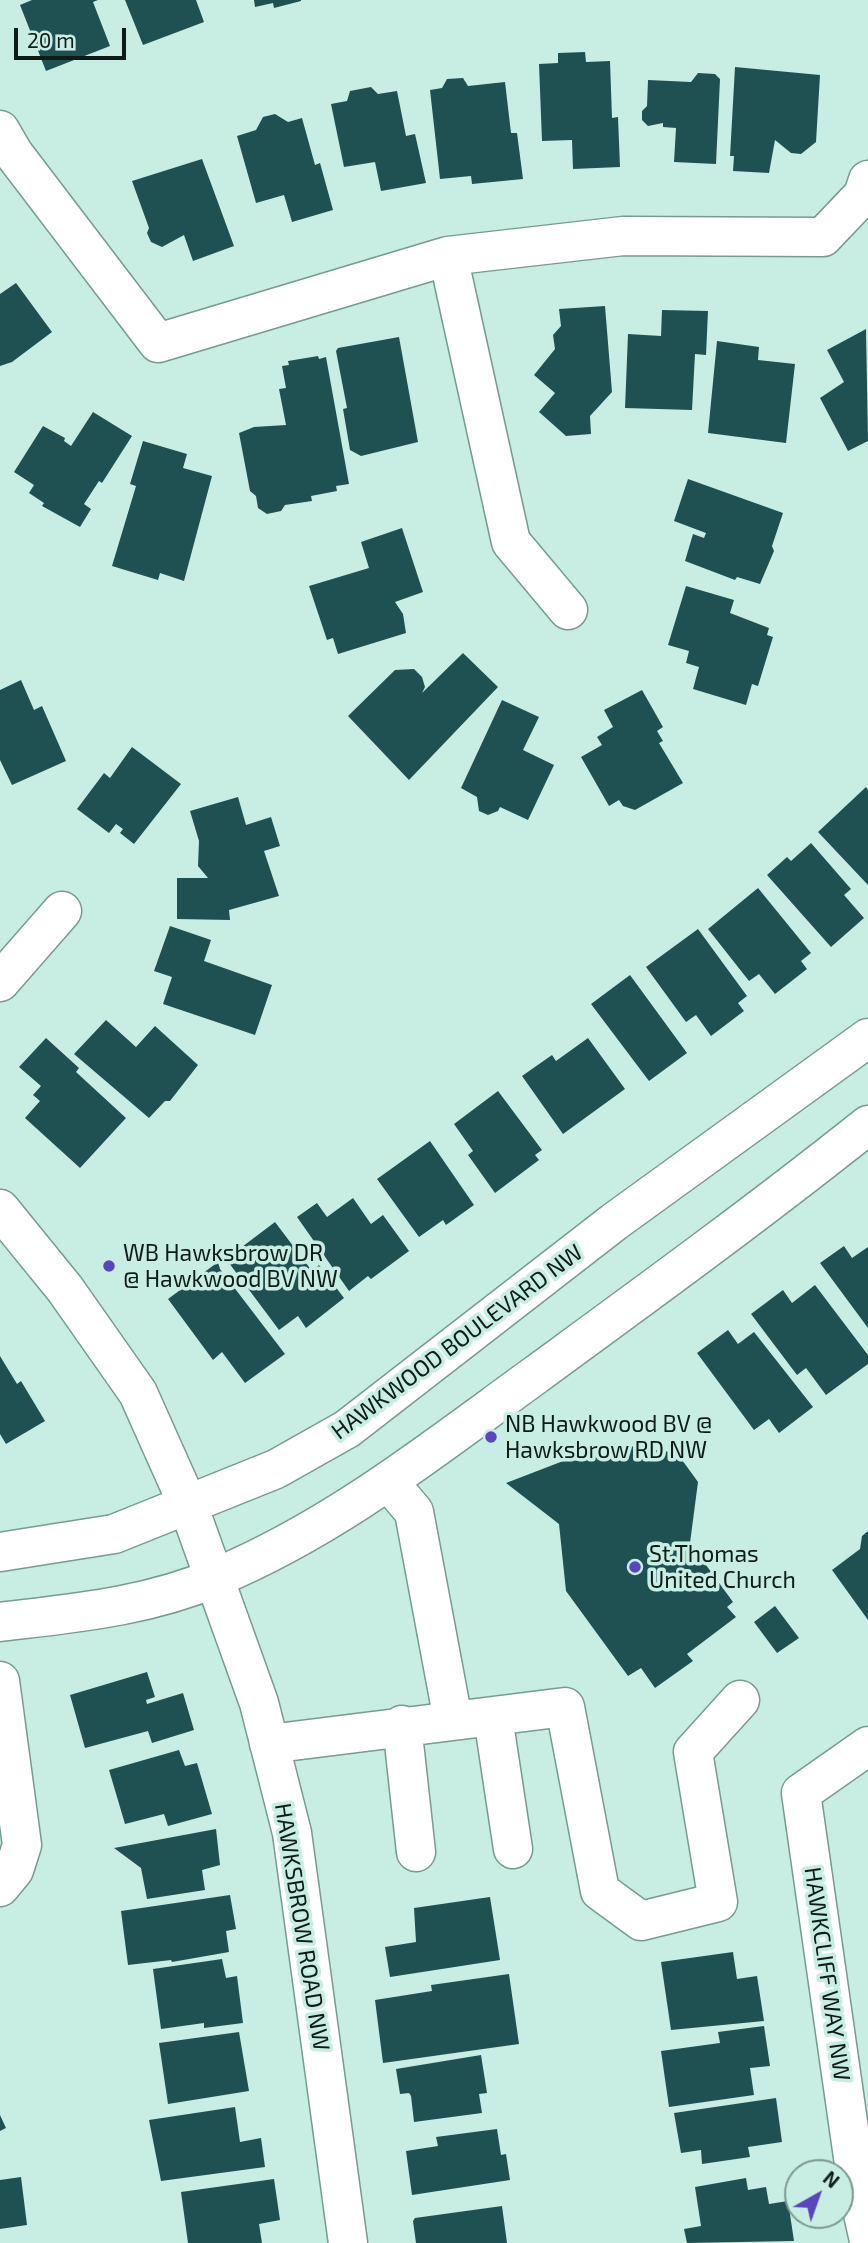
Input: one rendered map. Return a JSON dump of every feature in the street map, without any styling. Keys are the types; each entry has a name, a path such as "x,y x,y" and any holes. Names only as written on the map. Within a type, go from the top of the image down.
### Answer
{"street":[{"path":"0,130 14,154 158,343 447,256 624,236 823,237 863,195 868,180"},
{"path":"447,256 511,542 568,610"},
{"path":"0,982 62,911"},
{"name":"HAWKWOOD BOULEVARD NW","path":"0,1552 114,1534 276,1469 347,1429 614,1222 868,1038"},
{"path":"0,1622 128,1606 215,1578 303,1536 389,1482 769,1204 868,1125"},
{"name":"HAWKSBROW ROAD NW","path":"0,1209 65,1289 138,1393 188,1505 215,1578 269,1744 292,1833 348,2243"},
{"path":"389,1482 414,1512 453,1720"},
{"path":"0,1681 22,1845 14,1870 0,1887"},
{"path":"269,1744 402,1725 565,1707 600,1891 641,1921 718,1902 693,1752 740,1700"},
{"path":"493,1717 513,1849"},
{"path":"402,1725 416,1852"},
{"name":"HAWKCLIFF WAY NW","path":"868,1745 801,1793 858,2192 868,2236"}],"building":[{"path":"32,0 98,0 93,2 110,46 46,71 20,5"},
{"path":"125,0 196,0 204,22 143,45"},
{"path":"254,0 301,1 274,8 273,3 255,7"},
{"path":"585,52 586,62 610,61 612,118 618,117 620,167 573,169 572,140 542,141 539,64 558,63 558,53"},
{"path":"735,67 820,75 816,142 801,154 791,153 775,140 769,173 733,171 734,156 730,156"},
{"path":"698,73 715,74 720,79 716,164 674,162 676,128 663,127 663,123 648,126 642,120 642,111 647,106 648,80 691,82"},
{"path":"463,78 468,86 505,82 511,133 517,133 523,179 472,184 471,176 440,179 430,90 442,88 447,79"},
{"path":"371,87 378,94 397,91 406,136 415,134 426,183 381,191 375,162 344,167 331,104 347,101 350,91"},
{"path":"275,114 288,122 302,118 315,165 320,163 333,210 292,222 284,195 256,203 237,136 256,130 263,117"},
{"path":"202,159 234,246 193,261 184,235 162,247 151,242 147,233 149,228 132,181"},
{"path":"16,283 52,332 12,362 0,366 0,294"},
{"path":"605,306 612,392 590,416 591,434 566,436 539,412 555,393 534,375 555,349 553,335 561,326 559,309"},
{"path":"662,310 708,311 706,355 695,354 692,410 625,408 628,334 661,336"},
{"path":"866,329 868,441 848,451 820,398 844,382 827,350"},
{"path":"399,337 418,442 361,456 350,450 343,409 347,408 336,351 338,348"},
{"path":"717,341 759,347 758,360 795,364 786,443 708,433"},
{"path":"318,356 319,359 326,357 349,484 336,486 337,491 311,496 312,501 285,505 281,511 267,514 258,508 256,496 250,491 239,433 254,427 286,425 279,389 286,388 282,366 289,365 288,361"},
{"path":"93,412 132,436 102,483 99,481 84,504 91,509 80,527 42,506 44,503 29,493 34,485 14,472 43,426 65,438 64,441 71,446"},
{"path":"143,441 187,454 183,468 212,476 184,581 160,573 158,580 112,566 136,486 130,484"},
{"path":"688,479 783,513 772,546 774,551 760,584 737,577 735,580 685,561 693,534 704,538 706,533 674,521"},
{"path":"402,528 423,592 395,602 403,614 406,633 338,654 333,638 327,640 309,586 369,568 361,542"},
{"path":"686,586 734,600 730,613 769,628 767,635 773,637 758,686 752,684 746,705 693,689 699,667 686,663 689,651 668,645"},
{"path":"463,653 498,687 409,780 348,716 395,670 414,669 422,677 425,687 422,693"},
{"path":"21,680 34,710 42,706 66,761 12,785 0,760 0,690"},
{"path":"642,690 663,727 657,731 663,741 659,743 683,783 635,810 623,806 619,800 609,806 581,757 602,745 597,737 613,727 604,710"},
{"path":"502,700 539,717 523,750 554,765 528,820 500,807 498,811 488,815 479,811 477,797 461,788"},
{"path":"132,747 181,784 134,844 120,833 123,829 116,824 109,833 77,809 104,773 110,778"},
{"path":"866,787 868,790 868,885 818,832"},
{"path":"238,797 246,825 271,817 280,846 264,851 279,896 229,910 230,920 177,919 177,878 208,878 198,866 199,841 190,811"},
{"path":"811,843 851,889 844,895 864,918 831,947 767,875 787,857 791,861"},
{"path":"758,888 811,953 801,961 807,969 775,994 759,974 749,981 708,929"},
{"path":"170,926 211,940 204,961 272,985 255,1035 163,1004 172,977 154,971"},
{"path":"698,929 747,996 738,1003 744,1011 711,1036 696,1015 686,1022 646,967"},
{"path":"630,975 687,1053 649,1081 591,1004"},
{"path":"106,1020 136,1047 155,1026 198,1065 170,1101 165,1101 149,1118 74,1054"},
{"path":"46,1038 79,1068 76,1072 126,1118 80,1168 25,1118 40,1101 33,1095 41,1086 19,1067"},
{"path":"588,1038 625,1089 563,1134 522,1076 552,1055 556,1061"},
{"path":"498,1091 542,1150 535,1155 539,1160 495,1193 468,1155 473,1151 454,1124"},
{"path":"430,1141 474,1205 446,1225 443,1220 419,1237 377,1179"},
{"path":"353,1198 371,1224 383,1215 409,1251 371,1279 368,1276 349,1291 297,1217 317,1203 327,1217"},
{"path":"275,1222 312,1271 319,1265 344,1298 306,1328 298,1316 279,1330 226,1259"},
{"path":"844,1246 852,1258 868,1247 868,1328 820,1263"},
{"path":"218,1262 220,1269 285,1354 245,1383 222,1352 213,1360 168,1299"},
{"path":"815,1285 868,1355 868,1364 826,1395 806,1368 797,1375 751,1314 783,1290 792,1303"},
{"path":"728,1330 738,1344 754,1332 813,1407 779,1433 769,1419 754,1430 697,1353"},
{"path":"0,1356 17,1384 21,1381 45,1421 6,1444 0,1434"},
{"name":"St.Thomas United Church","path":"610,1443 677,1453 698,1482 690,1543 733,1602 727,1607 736,1617 687,1654 693,1661 655,1688 641,1668 628,1676 566,1591 559,1524 506,1483"},
{"path":"868,1531 868,1620 832,1570 860,1549 862,1536"},
{"path":"775,1606 799,1638 777,1653 754,1622"},
{"path":"147,1672 155,1697 146,1700 147,1704 183,1693 194,1730 152,1743 148,1731 85,1748 70,1695"},
{"path":"179,1750 185,1766 197,1763 212,1814 168,1826 164,1814 125,1824 109,1770"},
{"path":"216,1829 220,1865 202,1870 205,1890 147,1899 141,1868 114,1848"},
{"path":"230,1895 236,1929 226,1931 229,1952 172,1962 128,1965 121,1911"},
{"path":"490,1897 500,1960 390,1977 385,1947 416,1942 414,1908"},
{"path":"733,1952 737,1979 757,1976 764,2021 671,2030 661,1962"},
{"path":"222,1959 226,1978 237,1976 243,2023 204,2028 204,2023 161,2029 153,1969"},
{"path":"509,1974 519,2044 383,2063 375,2000 432,1991 431,1985"},
{"path":"764,2026 770,2066 750,2068 754,2095 669,2107 661,2051 720,2043 718,2032"},
{"path":"239,2032 249,2091 168,2104 159,2043"},
{"path":"481,2055 487,2093 479,2094 482,2113 414,2122 411,2096 409,2093 400,2094 396,2069"},
{"path":"776,2098 782,2142 748,2147 750,2157 702,2164 701,2150 681,2153 674,2113"},
{"path":"235,2107 240,2142 261,2138 265,2167 161,2181 149,2120"},
{"path":"0,2115 6,2128 0,2131"},
{"path":"497,2129 501,2155 506,2154 510,2180 412,2195 406,2151 438,2146 436,2137"},
{"path":"21,2177 27,2225 0,2229 0,2180"},
{"path":"746,2178 748,2190 766,2187 769,2204 784,2202 784,2229 792,2229 794,2241 687,2243 684,2229 701,2226 695,2187"},
{"path":"274,2179 280,2220 259,2224 262,2243 188,2243 181,2192"},
{"path":"502,2206 507,2243 416,2243 413,2221 415,2218"}],"place":[{"name":"WB Hawksbrow DR @ Hawkwood BV NW","path":"109,1266"},
{"name":"NB Hawkwood BV @ Hawksbrow RD NW","path":"491,1437"},
{"name":"St.Thomas United Church","path":"635,1567"}]}
